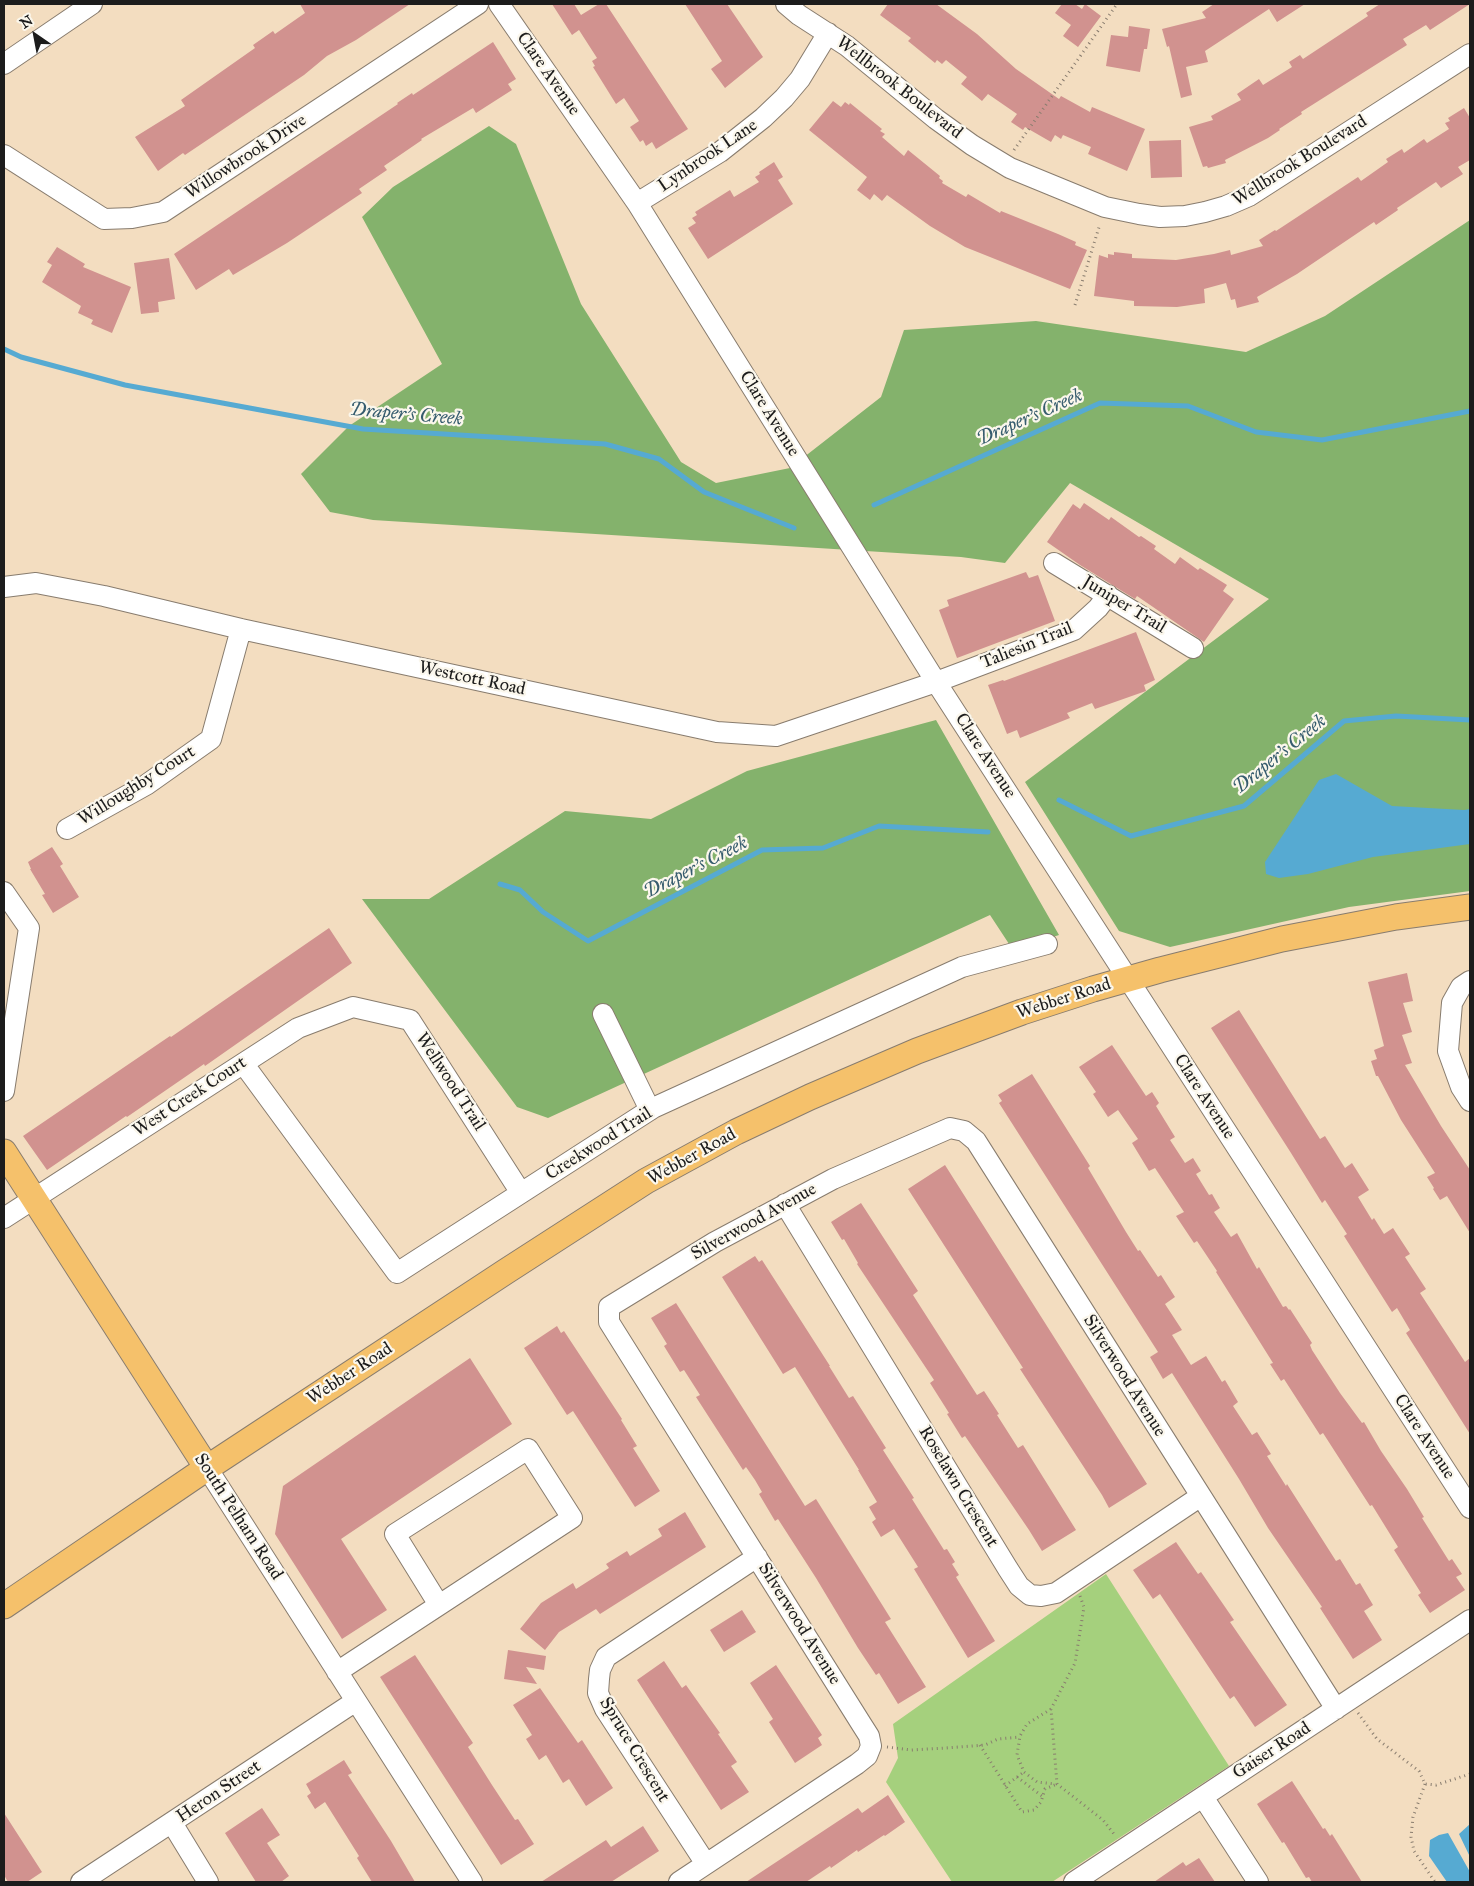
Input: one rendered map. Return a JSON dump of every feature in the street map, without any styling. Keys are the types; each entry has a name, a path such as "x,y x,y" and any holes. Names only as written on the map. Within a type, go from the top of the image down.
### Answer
{"main road":[{"name":"Webber Road","path":"4,1606 207,1468 505,1272 621,1197 736,1132 810,1097 917,1051 1022,1012 1128,979 1282,939 1396,917 1470,908"},
{"name":"South Pelham Road","path":"4,1152 207,1468"}],"street":[{"path":"4,64 92,4"},
{"name":"Willowbrook Drive","path":"4,155 104,218 132,218 163,212 478,4"},
{"name":"Clare Avenue","path":"499,4 637,203 936,682 1470,1508"},
{"name":"Wellbrook Boulevard","path":"786,4 871,64 936,119 1004,165 1040,182 1105,207 1160,217 1185,216 1226,206 1249,196 1470,54"},
{"name":"Lynbrook Lane","path":"637,203 720,152 763,118 800,79 828,33"},
{"name":"Juniper Trail","path":"1054,562 1193,648"},
{"name":"Westcott Road","path":"4,586 36,583 104,596 241,629 717,732 776,736 936,682"},
{"name":"Taliesin Trail","path":"936,682 1074,630 1098,608 1108,595"},
{"name":"Willoughby Court","path":"67,829 146,785 211,739 241,629"},
{"path":"4,892 29,928 4,1091"},
{"name":"Creekwood Trail","path":"248,1070 397,1273 650,1110 962,967 1046,944"},
{"path":"1470,981 1461,987 1452,1003 1448,1051 1461,1086 1470,1101"},
{"name":"Wellwood Trail","path":"352,1007 410,1020 522,1193"},
{"name":"West Creek Court","path":"4,1218 298,1028 352,1007"},
{"path":"603,1014 650,1110"},
{"name":"Silverwood Avenue","path":"871,1746 869,1736 609,1322 607,1313 608,1308 625,1296 715,1242 785,1204 833,1179 950,1128 964,1132 976,1141 1201,1496 1342,1705"},
{"name":"Roselawn Crescent","path":"785,1204 1019,1586 1030,1595 1041,1596 1056,1593 1201,1496"},
{"path":"337,1672 572,1518 528,1448 395,1534 439,1605"},
{"name":"South Pelham Road","path":"207,1468 472,1882"},
{"name":"Spruce Crescent","path":"706,1864 605,1710 598,1693 598,1679 606,1657 757,1557"},
{"name":"Gaiser Road","path":"1074,1882 1470,1620"},
{"name":"Heron Street","path":"81,1882 172,1824 356,1701"},
{"path":"679,1882 857,1764 867,1756 871,1746"},
{"path":"1203,1797 1258,1882"},
{"path":"172,1824 208,1882"}],"path":[{"path":"1004,165 1117,4"},
{"path":"1076,305 1105,207"},
{"path":"1075,1580 1084,1607 1075,1663 1051,1709 1028,1724 1020,1737 1017,1755 1024,1772 1037,1782 1057,1784 1103,1820 1126,1848"},
{"path":"1342,1705 1378,1739 1419,1770 1425,1784 1413,1817 1411,1836 1414,1852 1436,1882"},
{"path":"1051,1709 1057,1784"},
{"path":"871,1746 911,1750 980,1745 998,1739 1020,1737"},
{"path":"980,1745 1022,1812 1034,1810 1040,1802 1044,1789 1057,1784"},
{"path":"1005,1786 1024,1772"},
{"path":"1425,1784 1436,1785 1470,1774"},
{"path":"1017,1777 1042,1796"}],"green space":[{"path":"489,126 516,144 581,304 681,462 716,483 790,468 881,397 904,330 1036,321 1246,352 1325,316 1470,220 1470,891 1349,907 1170,947 1119,931 1025,782 1269,599 1070,483 1005,563 961,557 373,520 330,512 301,474 349,426 442,364 362,217 393,187"},
{"path":"936,720 1059,935 1013,950 990,915 548,1118 517,1107 362,899 429,899 565,811 651,819 747,771"},
{"path":"1106,1574 1229,1766 1052,1882 952,1882 886,1782 898,1758 893,1724"}],"water":[{"path":"1336,774 1392,806 1470,809 1470,844 1373,857 1308,874 1279,878 1266,874 1265,862 1319,780"},
{"path":"1470,1824 1470,1857 1459,1834"},
{"path":"1448,1833 1470,1872 1470,1882 1447,1882 1429,1856 1430,1840"}],"building":[{"path":"300,4 410,4 356,40 327,56 304,75 158,171 135,137 185,106 181,100 255,48 253,45 273,31 275,34 305,13"},
{"path":"552,4 574,4 581,15 599,4 606,4 688,129 656,149 652,142 646,146 643,140 640,142 630,127 639,121 624,98 616,104 593,67 595,66 592,61 597,58 579,30 572,35"},
{"path":"685,4 727,4 763,57 725,88 711,69 722,61"},
{"path":"888,4 936,4 977,34 1016,69 1059,99 1061,96 1090,112 1092,107 1145,129 1127,171 1088,154 1091,147 1063,135 1061,139 1055,135 1051,142 1025,127 1023,130 1011,122 1017,114 988,94 982,101 961,84 967,77 946,60 942,64 937,60 935,63 908,41 911,38 880,15"},
{"path":"1062,4 1075,4 1082,9 1085,4 1101,16 1078,47 1063,36 1071,25 1055,13"},
{"path":"1214,4 1305,4 1277,22 1269,9 1205,51 1208,62 1186,67 1192,95 1181,98 1169,46 1167,47 1162,29 1206,18 1202,12"},
{"path":"1380,4 1470,4 1430,30 1426,25 1403,39 1407,45 1301,112 1302,114 1268,138 1225,160 1226,163 1208,168 1207,166 1203,167 1189,127 1213,120 1211,116 1241,100 1237,94 1259,79 1263,85 1292,67 1289,62 1300,55 1303,59 1368,16 1366,13"},
{"path":"1129,26 1150,29 1147,49 1144,49 1140,72 1106,66 1111,35 1128,37"},
{"path":"493,42 516,79 508,84 512,90 476,113 473,108 421,139 384,166 387,170 359,189 362,193 287,243 233,275 229,269 196,290 174,254 412,93 413,95"},
{"path":"833,101 841,107 845,102 849,105 850,103 882,129 880,131 885,134 882,137 904,156 908,150 940,176 939,178 943,181 942,183 966,197 968,194 1000,213 1001,211 1058,234 1076,242 1075,245 1087,250 1070,289 965,247 930,226 887,195 882,201 874,194 870,200 857,190 867,177 809,130"},
{"path":"1464,108 1470,118 1470,160 1458,167 1463,174 1441,188 1436,182 1397,208 1398,210 1376,225 1374,222 1297,274 1257,297 1259,302 1237,308 1235,299 1231,300 1226,283 1204,289 1205,303 1177,307 1134,306 1134,301 1094,296 1099,255 1108,258 1108,254 1114,255 1114,252 1132,254 1132,258 1176,260 1230,250 1231,255 1263,246 1259,240 1276,231 1358,177 1361,181 1388,162 1386,159 1402,149 1404,153 1424,139 1427,143 1449,129 1445,123 1450,121 1448,118"},
{"path":"1181,140 1182,177 1151,178 1149,141"},
{"path":"774,162 783,177 778,180 793,204 708,259 688,228 696,223 692,218 697,215 695,212 730,190 734,197 759,182 755,177"},
{"path":"57,247 85,264 83,267 131,287 112,333 91,324 93,320 78,313 81,306 42,282 52,265 47,262"},
{"path":"169,258 175,299 158,302 159,312 141,314 134,263"},
{"path":"1084,503 1109,520 1111,517 1139,537 1141,536 1156,546 1154,549 1175,564 1180,557 1198,570 1200,568 1227,585 1223,591 1234,599 1204,642 1137,596 1135,599 1047,542 1073,504 1080,509"},
{"path":"1026,572 1029,578 1038,575 1055,621 957,658 939,610 949,606 947,600"},
{"path":"1136,632 1155,680 1144,685 1146,691 1095,709 1092,703 1067,713 1070,718 1020,738 1017,730 1007,734 988,685 1004,681"},
{"path":"52,847 63,864 60,866 79,897 53,913 42,895 45,894 30,869 28,862"},
{"path":"329,928 352,963 205,1066 204,1064 47,1170 23,1136"},
{"path":"1407,973 1413,1001 1403,1003 1412,1032 1402,1035 1412,1063 1405,1065 1470,1170 1470,1233 1447,1196 1440,1200 1433,1189 1427,1177 1435,1173 1401,1120 1378,1076 1376,1076 1371,1061 1377,1059 1374,1050 1384,1046 1368,982"},
{"path":"1239,1010 1320,1139 1325,1136 1345,1168 1352,1163 1369,1190 1358,1197 1372,1220 1374,1218 1384,1234 1393,1228 1410,1254 1405,1257 1426,1289 1420,1293 1465,1362 1470,1358 1470,1434 1406,1333 1410,1330 1397,1308 1392,1312 1344,1236 1347,1234 1325,1200 1322,1203 1211,1028"},
{"path":"1112,1045 1146,1096 1152,1092 1159,1103 1156,1106 1175,1137 1170,1140 1185,1163 1193,1158 1201,1171 1196,1174 1209,1195 1212,1194 1220,1208 1214,1212 1231,1237 1237,1233 1257,1269 1259,1267 1283,1307 1286,1306 1290,1309 1312,1343 1310,1345 1312,1350 1340,1393 1362,1423 1364,1422 1407,1489 1424,1517 1422,1518 1449,1561 1452,1559 1462,1574 1456,1577 1465,1590 1430,1613 1418,1595 1421,1593 1394,1550 1398,1547 1372,1505 1370,1506 1323,1433 1320,1435 1284,1379 1281,1381 1270,1364 1273,1363 1217,1271 1197,1241 1194,1243 1176,1216 1184,1212 1155,1168 1149,1171 1132,1143 1138,1139 1118,1110 1108,1117 1093,1094 1096,1092 1079,1067"},
{"path":"1032,1074 1090,1166 1088,1168 1138,1251 1140,1250 1158,1277 1161,1275 1175,1297 1165,1304 1182,1330 1172,1335 1191,1365 1206,1356 1222,1382 1225,1380 1238,1402 1233,1406 1252,1435 1257,1432 1271,1454 1267,1456 1336,1561 1340,1559 1356,1585 1360,1583 1373,1605 1364,1611 1382,1640 1353,1659 1320,1608 1322,1607 1268,1528 1172,1373 1163,1379 1150,1357 1158,1352 999,1103 1002,1101 998,1095"},
{"path":"945,1165 1147,1484 1109,1508 1020,1369 1023,1368 908,1189"},
{"path":"861,1203 918,1291 913,1295 977,1395 984,1391 1018,1448 1023,1445 1076,1530 1042,1551 965,1436 962,1438 930,1383 934,1380 857,1264 844,1239 842,1240 831,1222"},
{"path":"755,1256 759,1262 762,1260 849,1398 853,1396 886,1448 883,1450 914,1498 912,1499 944,1550 947,1549 955,1562 952,1564 959,1575 956,1577 995,1641 968,1658 914,1569 918,1567 894,1529 881,1537 872,1522 876,1519 869,1507 877,1502 795,1367 783,1374 722,1277"},
{"path":"676,1303 805,1506 816,1499 891,1619 885,1622 926,1687 898,1704 879,1673 876,1675 858,1648 778,1519 775,1521 759,1494 762,1492 755,1480 746,1467 743,1470 696,1397 700,1395 684,1370 680,1372 664,1346 667,1344 651,1318"},
{"path":"557,1326 561,1333 564,1331 622,1419 637,1446 633,1448 660,1491 635,1507 573,1411 567,1415 524,1348"},
{"path":"470,1358 512,1424 341,1539 387,1610 342,1639 275,1534 283,1486"},
{"path":"685,1512 706,1547 600,1614 596,1609 559,1632 545,1650 520,1629 541,1603 573,1583 576,1589 609,1568 606,1564 627,1551 630,1556 662,1536 658,1529"},
{"path":"1176,1542 1198,1574 1201,1572 1234,1620 1230,1622 1287,1705 1255,1727 1234,1696 1230,1699 1160,1594 1153,1599 1133,1570"},
{"path":"742,1610 756,1632 724,1652 710,1630"},
{"path":"508,1650 546,1656 544,1670 526,1667 537,1684 504,1679"},
{"path":"415,1655 473,1743 468,1747 515,1820 518,1819 534,1844 501,1865 380,1677"},
{"path":"664,1661 682,1688 686,1685 720,1733 718,1734 737,1762 731,1766 749,1792 721,1810 637,1680"},
{"path":"776,1665 822,1735 818,1738 822,1745 795,1763 769,1722 773,1719 750,1683"},
{"path":"540,1688 578,1743 582,1740 613,1788 586,1806 569,1779 563,1783 546,1755 539,1760 526,1739 532,1735 513,1705"},
{"path":"344,1760 352,1773 348,1775 415,1882 372,1882 357,1858 359,1856 325,1802 315,1809 307,1796 311,1793 306,1784"},
{"path":"1292,1781 1323,1829 1325,1828 1330,1836 1332,1834 1362,1882 1312,1882 1309,1877 1306,1878 1284,1842 1282,1843 1257,1804"},
{"path":"888,1795 905,1822 885,1836 858,1852 857,1850 806,1882 746,1882 858,1808 862,1813"},
{"path":"262,1808 280,1835 267,1843 289,1876 281,1882 256,1882 225,1833"},
{"path":"4,1813 42,1872 27,1882 8,1882 4,1875"},
{"path":"643,1826 659,1851 611,1882 541,1882 606,1840 611,1847"},
{"path":"1199,1858 1215,1882 1154,1882 1183,1862 1186,1866"}],"waterway":[{"name":"Draper's Creek","path":"4,349 21,357 125,385 363,429 605,444 659,459 704,492 794,528"},
{"name":"Draper's Creek","path":"874,505 1100,403 1188,406 1256,432 1322,440 1470,411"},
{"name":"Draper's Creek","path":"1059,800 1131,836 1244,806 1344,721 1396,716 1470,720"},
{"name":"Draper's Creek","path":"500,884 520,890 543,912 588,941 762,850 823,848 879,826 988,832"}]}
